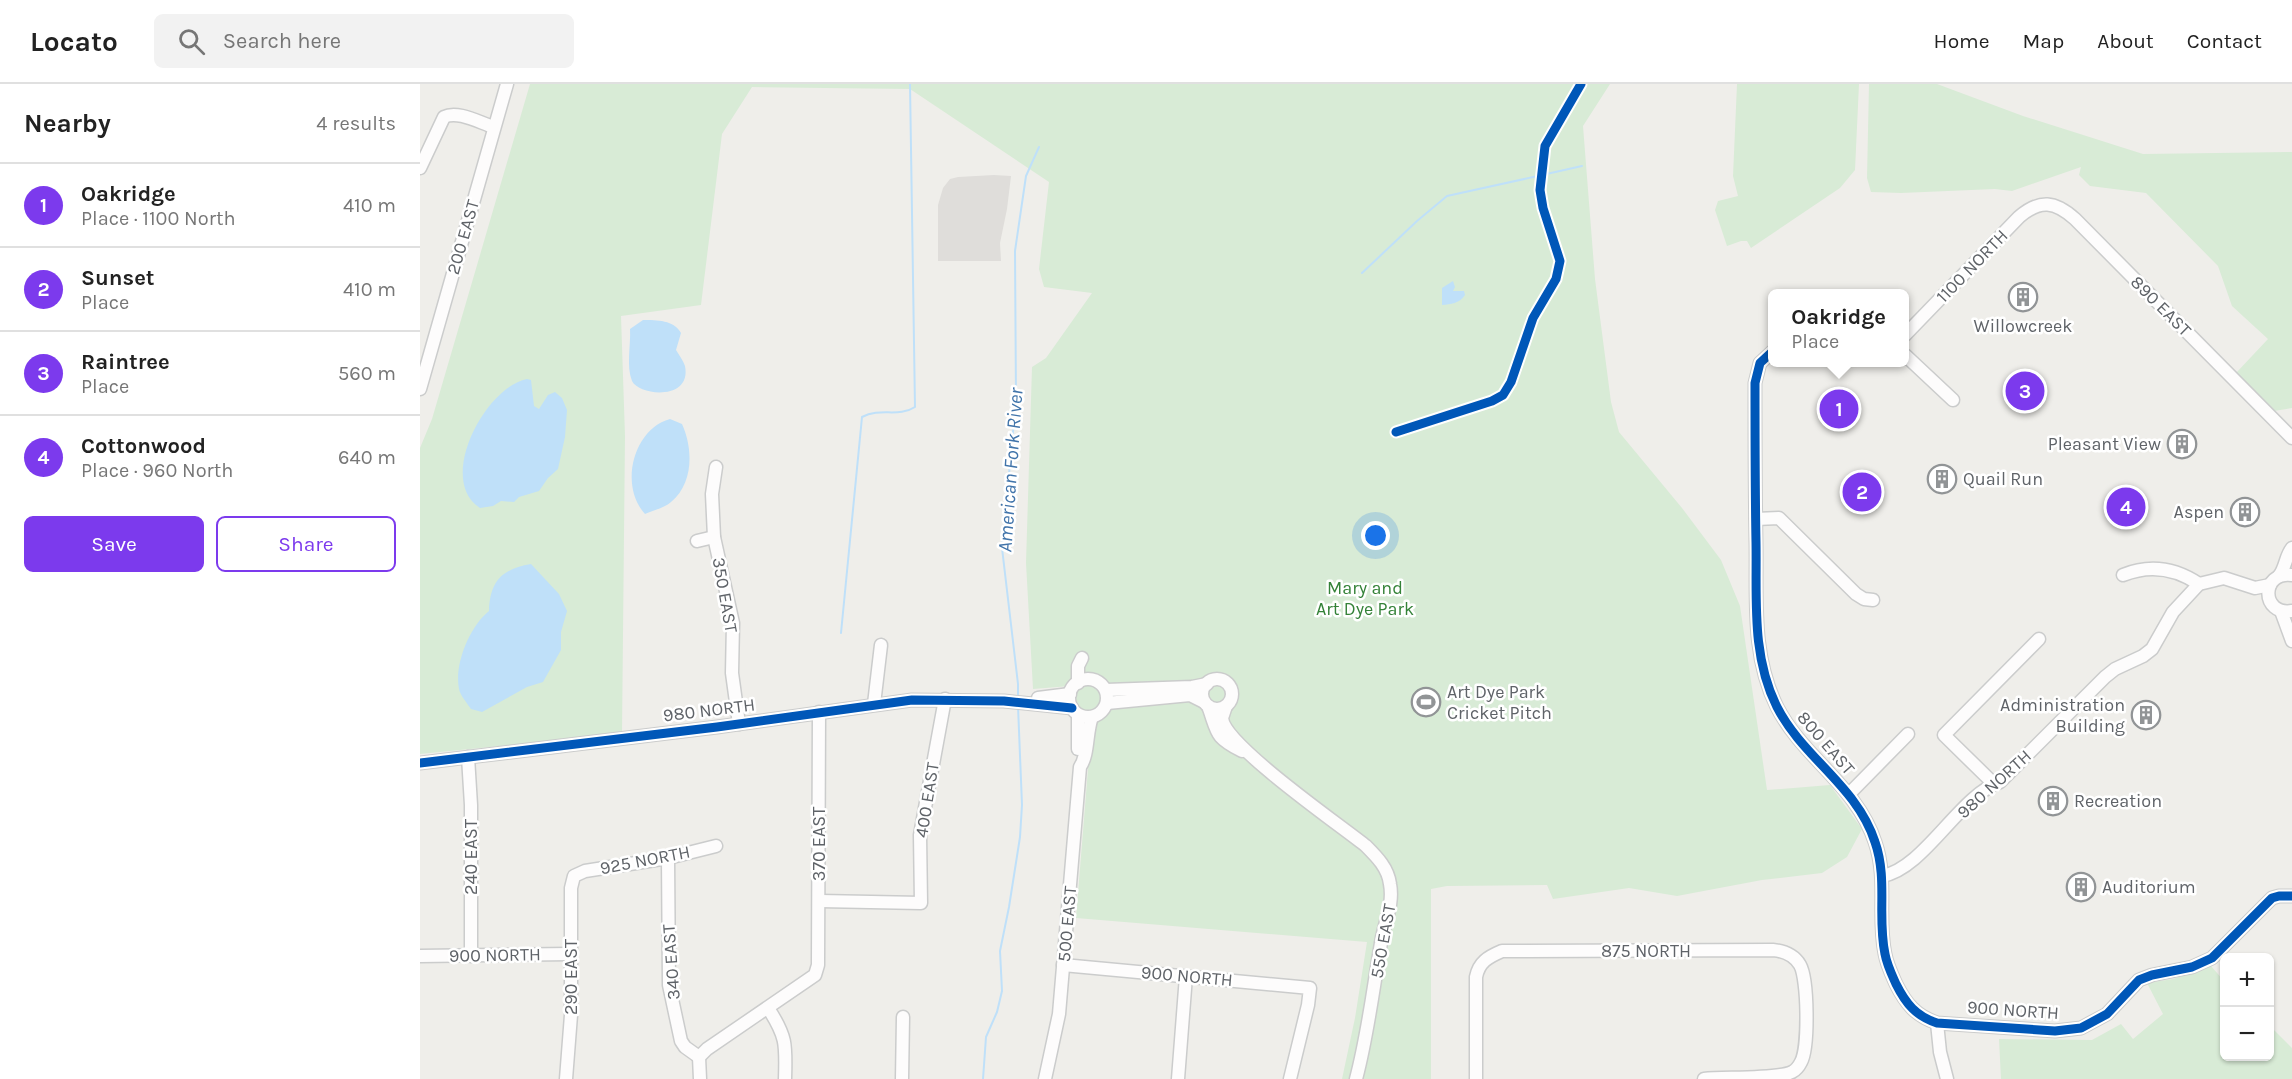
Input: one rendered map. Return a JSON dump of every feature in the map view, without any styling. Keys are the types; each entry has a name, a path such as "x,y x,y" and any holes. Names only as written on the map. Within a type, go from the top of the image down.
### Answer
{"street":[{"name":"200 EAST","path":"420,389 507,84"},
{"path":"420,168 444,117 461,116 494,127"},
{"name":"1100 NORTH","path":"1909,331 2019,218 2029,209 2044,204"},
{"name":"890 EAST","path":"2044,204 2062,208 2075,219 2292,438"},
{"name":"800 EAST","path":"1768,355 1760,363 1755,378 1759,652 1767,683 1778,708 1797,739 1849,794 1873,834 1882,876 1885,957 1907,1004 1923,1017 1937,1023"},
{"path":"1909,359 1953,400"},
{"name":"350 EAST","path":"716,467 712,494 714,537 733,623 732,673 739,724"},
{"path":"1756,519 1779,518 1856,594 1864,599 1873,600"},
{"path":"698,541 714,537"},
{"path":"2292,547 2292,567"},
{"path":"2290,635 2288,613 2276,608 2272,586 2282,572 2287,554 2292,547"},
{"path":"2123,575 2138,569 2158,569 2181,574 2199,584 2224,578 2242,585 2249,592 2272,586 2292,575"},
{"name":"980 NORTH","path":"1882,876 1901,870 1982,792 2000,782 2110,673 2150,650 2159,639 2173,612 2199,584"},
{"path":"1994,784 1944,735 2039,639"},
{"path":"874,704 881,645"},
{"path":"1078,683 1091,680 1102,685 1106,697 1102,712 1092,717 1075,711 1070,694 1078,683 1078,666 1082,658 1091,680"},
{"path":"1217,680 1230,686 1232,696 1226,706 1219,709 1190,695 1106,697 1192,687 1217,680"},
{"path":"1206,704 1203,690 1207,684"},
{"name":"980 NORTH","path":"1032,701 1070,694"},
{"name":"980 NORTH","path":"420,763 739,724 912,699 1032,701 1075,711"},
{"name":"400 EAST","path":"820,901 921,903 920,835 945,699"},
{"name":"550 EAST","path":"1206,704 1213,726 1221,737 1229,745 1251,756"},
{"name":"550 EAST","path":"1226,706 1222,718 1224,728 1251,756 1366,846 1378,859 1389,878 1390,903 1356,1079"},
{"name":"500 EAST","path":"1045,1079 1059,1014 1064,965 1080,767 1075,711"},
{"name":"370 EAST","path":"768,1008 815,975 818,965 819,712"},
{"name":"500 EAST","path":"1080,767 1092,717"},
{"path":"1849,794 1908,734"},
{"name":"240 EAST","path":"468,758 471,805 471,956"},
{"name":"925 NORTH","path":"574,876 585,871 668,858 716,846"},
{"name":"340 EAST","path":"668,858 670,991 681,1041 685,1047 699,1057"},
{"name":"290 EAST","path":"566,1079 571,1015 571,888 574,876"},
{"name":"900 NORTH","path":"1937,1023 2055,1030 2081,1028 2107,1014 2139,980 2192,967 2212,958 2272,898 2292,896"},
{"name":"875 NORTH","path":"1476,1079 1476,977 1480,965 1486,959 1502,951 1773,950 1789,954 1802,968 1805,975 1805,1042 1802,1061 1796,1069 1785,1076 1751,1078"},
{"name":"900 NORTH","path":"420,956 571,954"},
{"name":"900 NORTH","path":"1064,965 1310,988 1290,1079"},
{"path":"1178,1079 1186,976"},
{"path":"700,1079 699,1057 768,1008 785,1040 785,1079"},
{"path":"902,1079 903,1017"},
{"path":"1937,1023 1940,1052 1947,1079"},
{"path":"1704,1079 1751,1078"}],"shaded area":[{"path":"994,175 1011,176 1000,243 1001,261 938,261 938,205 943,188 950,179"}],"green space":[{"name":"Mary and Art Dye Park","path":"530,84 1610,84 1583,126 1595,279 1611,402 1619,432 1682,508 1721,560 1740,606 1767,790 1830,785 1862,829 1847,857 1822,873 1762,880 1677,896 1629,888 1553,899 1547,885 1447,886 1431,889 1431,1079 1342,1079 1355,1018 1367,942 1076,918 1091,732 1070,686 1033,689 1026,563 1032,367 1046,358 1092,293 1044,287 1039,269 1049,182 910,89 752,87 722,134 701,305 621,316 625,436 622,734 420,754 420,448 432,419"},
{"path":"1737,84 1859,84 1855,170 1840,188 1751,248 1747,241 1727,246 1715,210 1718,201 1738,196 1733,176"},
{"path":"1869,84 1937,84 2023,116 2143,154 2292,152 2292,408 2274,411 2236,373 2268,339 2232,306 2218,266 2146,193 2090,186 2079,175 2081,167 2012,191 1995,189 1871,192 1867,178"},
{"path":"2211,966 2220,976 2220,1061 2274,1061 2274,1030 2292,1048 2292,1079 2001,1079 1999,1039 2092,1040 2121,1024 2133,1039 2163,1014 2147,983 2173,979"}],"water":[{"path":"1453,281 1455,287 1453,291 1464,291 1465,295 1457,302 1442,305 1442,288"},
{"path":"643,320 670,323 681,333 676,350 685,366 685,377 681,385 673,390 654,392 644,390 632,381 629,362 630,329"},
{"path":"527,379 531,380 534,406 539,409 548,395 555,392 562,398 567,410 565,437 558,469 539,491 519,497 514,502 501,501 493,506 480,508 468,495 463,477 464,457 471,436 482,416 496,399 511,386"},
{"path":"670,419 682,424 686,433 689,454 687,475 679,494 671,502 645,514 637,502 633,489 634,460 647,434 657,425"},
{"path":"531,564 559,594 567,611 561,632 561,650 543,682 527,687 482,712 471,709 462,696 458,679 465,646 476,626 489,611 495,584 512,569"}],"waterway":[{"path":"841,633 862,417 876,413 902,412 915,407 910,84"},
{"name":"American Fork River","path":"1018,697 1002,548 1016,400 1015,251 1026,176 1039,147"},
{"path":"1542,175 1582,166"},
{"path":"1362,273 1447,196 1538,176"},
{"name":"American Fork River","path":"983,1079 986,1037 997,1012 1002,991 1000,951 1020,837 1022,805 1018,706"}],"cycle path":[{"path":"1396,432 1492,401 1503,395 1511,382 1533,318 1556,279 1560,261 1543,208 1540,190 1545,146 1581,84"},
{"path":"1768,356 1760,363 1755,383 1756,605 1763,667 1777,707 1788,725 1843,788 1867,822 1875,842 1881,870 1882,926 1886,958 1896,984 1912,1008 1923,1017 1937,1023 2055,1031 2081,1028 2107,1014 2139,980 2192,967 2212,958 2272,898 2292,896"},
{"path":"420,763 717,727 912,700 1004,701 1072,708"}],"place":[{"name":"Willowcreek","path":"2023,297"},
{"name":"Raintree","path":"2025,391"},
{"name":"Oakridge","path":"1839,409"},
{"name":"Pleasant View","path":"2182,444"},
{"name":"Quail Run","path":"1942,479"},
{"name":"Sunset","path":"1862,492"},
{"name":"Cottonwood","path":"2126,507"},
{"name":"Aspen","path":"2245,512"},
{"name":"Art Dye Park Cricket Pitch","path":"1426,702"},
{"name":"Administration Building","path":"2146,715"},
{"name":"Recreation","path":"2053,801"},
{"name":"Auditorium","path":"2081,887"}]}
